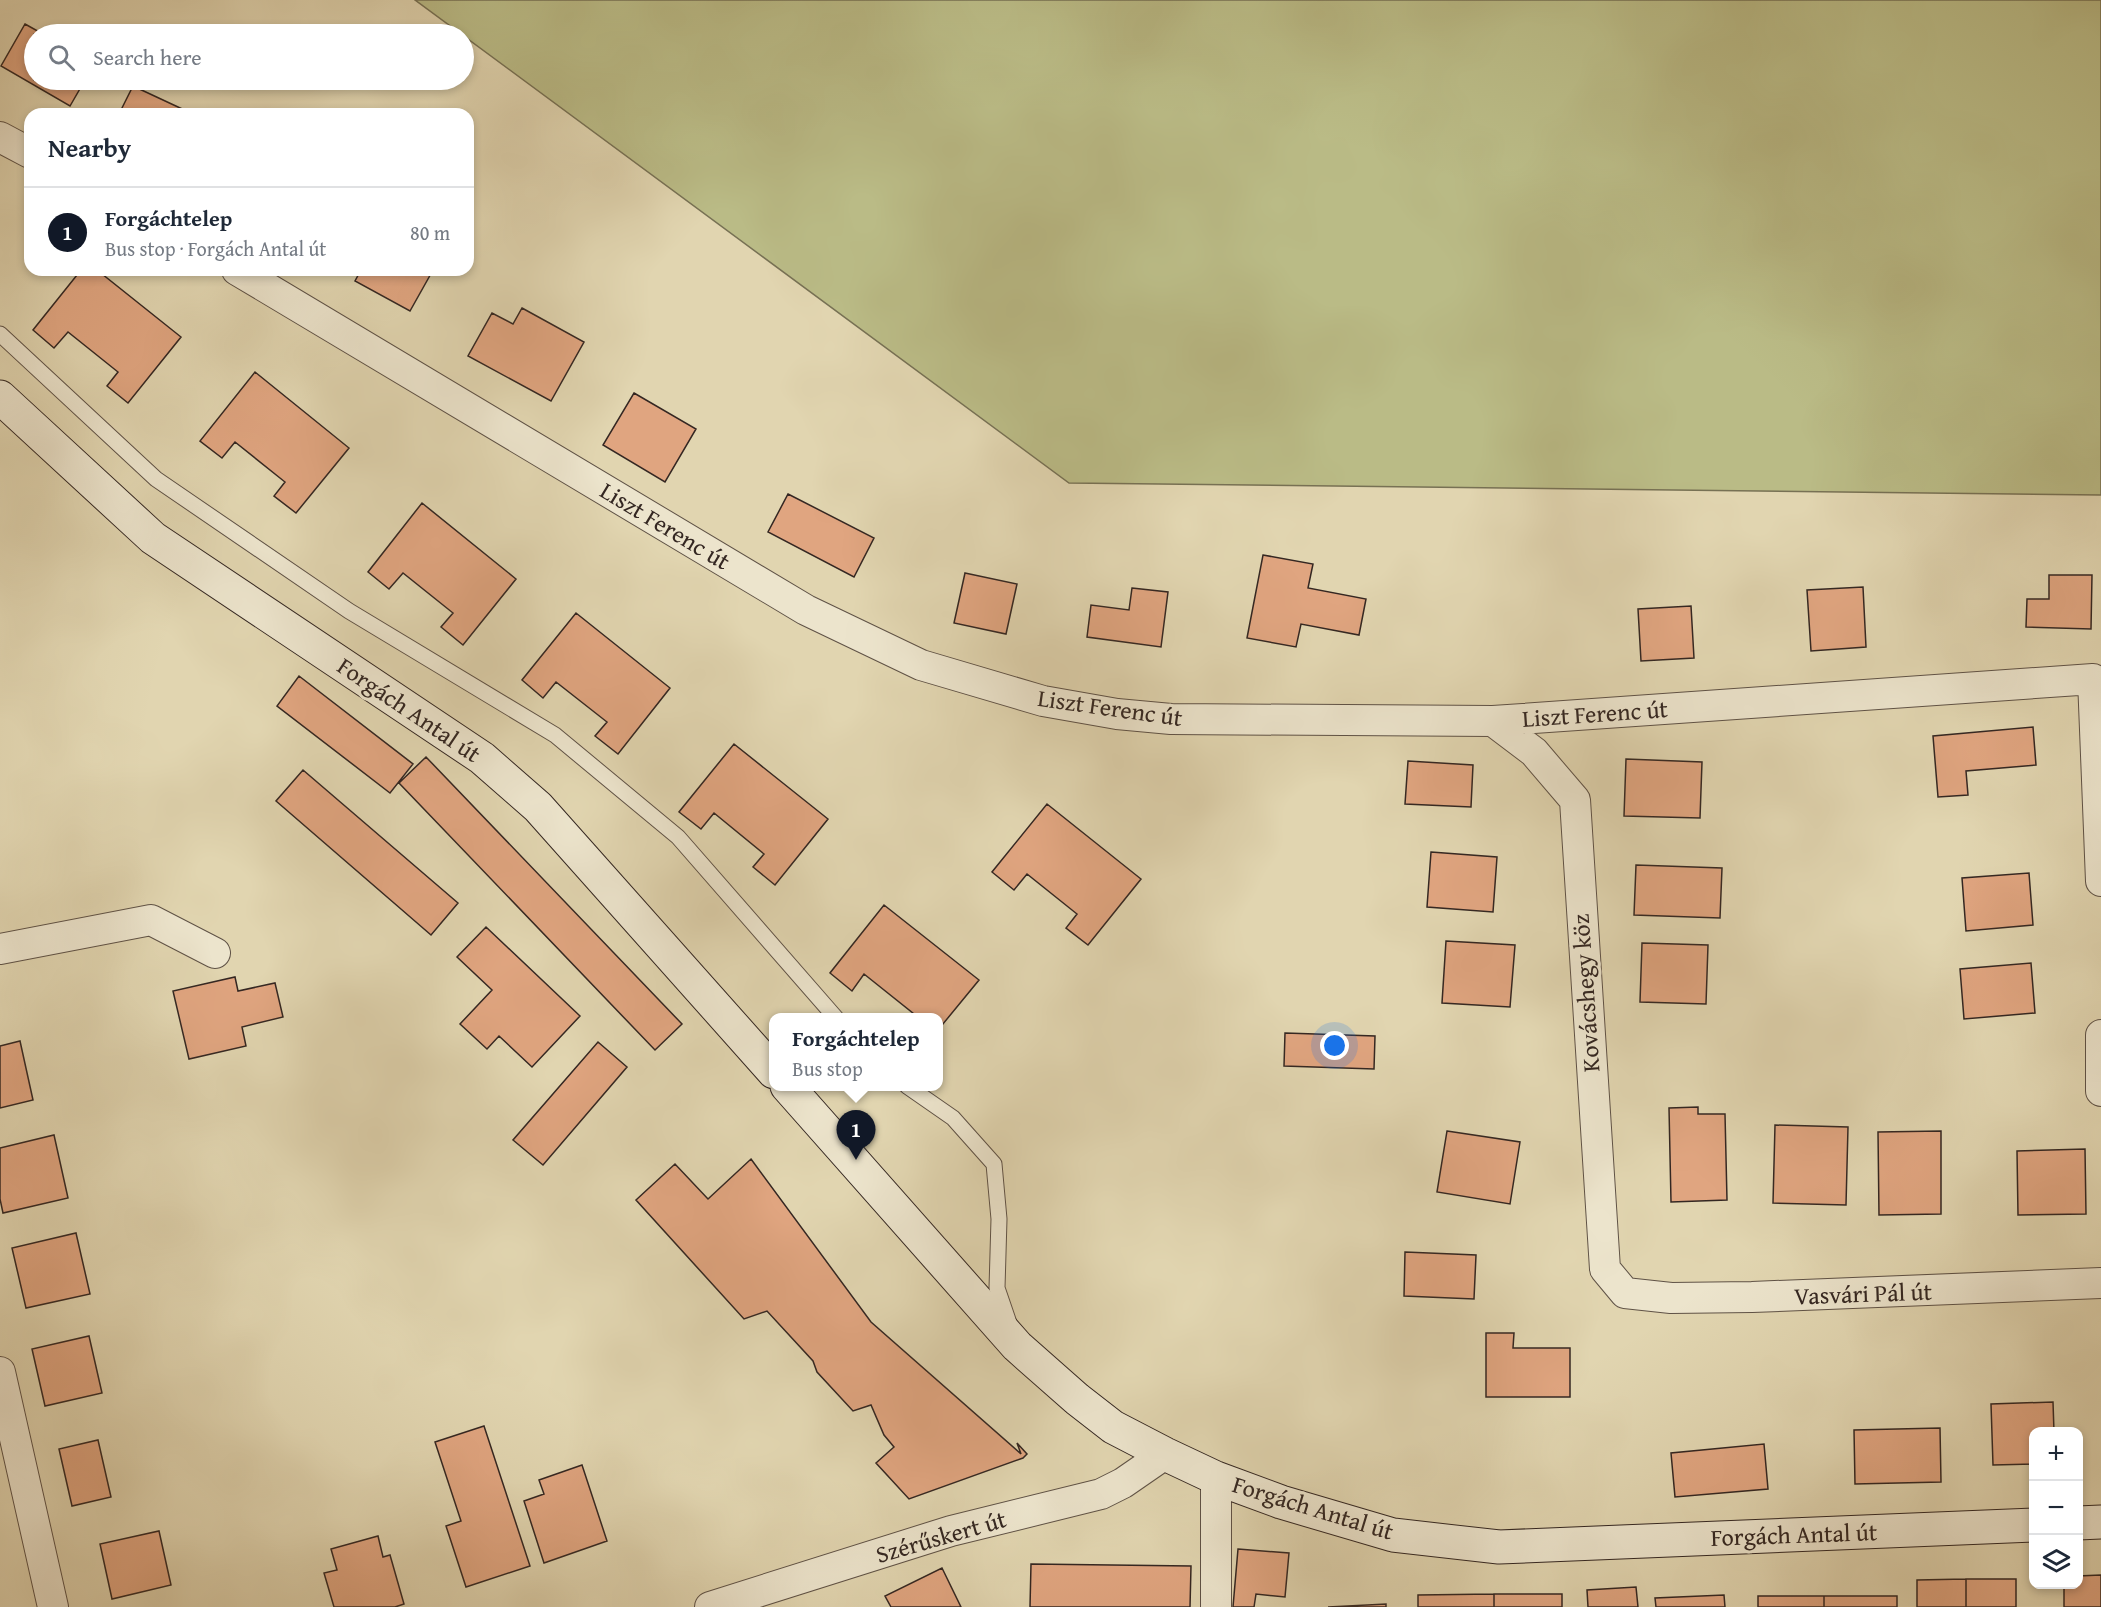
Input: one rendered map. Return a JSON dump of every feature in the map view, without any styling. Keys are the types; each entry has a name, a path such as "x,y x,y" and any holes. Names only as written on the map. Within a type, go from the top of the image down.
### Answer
{"street":[{"path":"0,137 24,150"},
{"name":"Liszt Ferenc út","path":"247,276 806,610 921,665 1043,701 1160,718 1493,721 2093,679 2101,881"},
{"name":"Forgách Antal út","path":"0,397 153,538 482,758 538,807 769,1066"},
{"name":"Kovácshegy köz","path":"1493,721 1534,752 1575,800 1605,1269 1625,1293"},
{"path":"0,949 151,920 215,953"},
{"path":"2101,1035 2101,1091"},
{"name":"Forgách Antal út","path":"791,1091 1017,1346 1113,1427 1216,1478 1281,1502 1393,1535 1499,1547 2029,1525"},
{"name":"Vasvári Pál út","path":"1625,1293 1671,1298 1752,1297 2101,1283"},
{"path":"0,1372 53,1607"},
{"name":"Szérűskert út","path":"710,1607 951,1531 1101,1494 1123,1483 1165,1454"},
{"path":"1216,1478 1216,1607"},
{"path":"2083,1523 2101,1522"}],"lane":[{"path":"0,334 156,479 349,611 555,735 678,837 832,1013"},
{"path":"914,1091 953,1118 994,1164 999,1219 998,1288 1017,1346"}],"green space":[{"path":"415,0 2101,0 2101,495 1069,483 474,44 474,24 447,24"}],"building":[{"path":"24,26 24,79 1,66"},
{"path":"42,90 79,90 70,106"},
{"path":"131,90 142,90 180,108 122,108"},
{"path":"76,276 105,276 181,337 128,403 107,386 118,372 68,332 54,348 33,330"},
{"path":"358,276 430,276 410,311 355,281"},
{"path":"522,308 584,342 551,401 468,356 492,313 513,324"},
{"path":"255,372 349,448 296,513 274,496 285,482 235,442 222,458 200,441"},
{"path":"634,393 696,429 665,482 603,445"},
{"path":"788,494 874,538 854,577 768,532"},
{"path":"422,503 516,579 463,645 441,627 453,613 403,573 389,589 368,572"},
{"path":"1263,555 1313,564 1308,588 1366,599 1359,635 1301,624 1296,647 1247,638"},
{"path":"965,573 1017,584 1006,634 954,623"},
{"path":"2049,575 2092,575 2091,629 2026,627 2027,599 2049,599"},
{"path":"1863,587 1866,647 1811,651 1807,590"},
{"path":"1132,588 1168,592 1161,647 1087,637 1091,605 1129,610"},
{"path":"1691,606 1694,658 1641,661 1638,609"},
{"path":"576,613 670,688 618,754 595,736 607,722 556,682 543,698 522,680"},
{"path":"299,676 413,764 390,793 277,706"},
{"path":"2033,727 2036,765 1966,771 1968,795 1938,797 1933,736"},
{"path":"734,744 828,819 775,885 753,867 764,854 714,813 701,829 679,812"},
{"path":"426,757 682,1024 655,1050 399,783"},
{"path":"1626,759 1702,762 1700,818 1624,816"},
{"path":"1408,761 1473,765 1471,807 1405,804"},
{"path":"303,770 458,903 431,935 276,801"},
{"path":"1047,804 1141,879 1088,945 1066,928 1077,914 1027,874 1014,890 992,872"},
{"path":"1431,852 1497,857 1493,912 1427,907"},
{"path":"1636,865 1722,868 1720,918 1634,915"},
{"path":"2029,873 2033,925 1966,931 1962,878"},
{"path":"884,905 979,980 943,1024 943,1013 913,1013 864,974 852,991 830,973"},
{"path":"486,927 580,1016 532,1067 499,1036 487,1049 460,1024 492,990 457,957"},
{"path":"1446,941 1515,945 1510,1007 1442,1003"},
{"path":"1642,943 1708,945 1706,1004 1640,1002"},
{"path":"2031,963 2035,1013 1964,1019 1960,969"},
{"path":"235,977 238,991 275,983 283,1017 242,1027 246,1046 189,1059 173,991"},
{"path":"1285,1033 1375,1036 1374,1069 1284,1066"},
{"path":"20,1041 33,1100 0,1108 0,1046"},
{"path":"598,1042 627,1067 543,1165 513,1140"},
{"path":"1698,1107 1698,1114 1725,1114 1727,1200 1671,1202 1669,1108"},
{"path":"1775,1125 1848,1127 1846,1205 1773,1203"},
{"path":"1447,1131 1520,1142 1510,1204 1437,1192"},
{"path":"1941,1131 1941,1214 1879,1215 1878,1132"},
{"path":"54,1135 68,1198 3,1213 0,1199 0,1148"},
{"path":"2085,1149 2086,1214 2018,1215 2017,1151"},
{"path":"751,1159 871,1322 1021,1454 1017,1443 1027,1454 1023,1458 909,1499 876,1463 894,1447 884,1435 871,1405 853,1411 817,1372 813,1361 767,1311 744,1319 636,1200 675,1164 708,1199"},
{"path":"76,1233 90,1294 26,1308 12,1248"},
{"path":"1405,1252 1476,1255 1474,1299 1404,1296"},
{"path":"1486,1333 1514,1333 1513,1348 1570,1348 1570,1397 1486,1397"},
{"path":"89,1336 102,1393 45,1406 32,1349"},
{"path":"2053,1402 2054,1427 2029,1427 2029,1464 1993,1465 1991,1404"},
{"path":"484,1426 530,1566 466,1587 446,1526 461,1521 435,1442"},
{"path":"1940,1428 1941,1482 1855,1484 1854,1430"},
{"path":"98,1440 111,1497 72,1506 59,1449"},
{"path":"1764,1444 1768,1489 1675,1497 1671,1453"},
{"path":"582,1465 607,1541 544,1563 524,1501 544,1494 539,1480"},
{"path":"159,1531 171,1585 112,1599 100,1544"},
{"path":"378,1536 383,1557 390,1555 404,1604 395,1607 334,1607 324,1573 337,1570 331,1549"},
{"path":"1238,1549 1289,1553 1285,1597 1256,1594 1254,1607 1233,1607"},
{"path":"1031,1564 1191,1566 1190,1607 1030,1607"},
{"path":"942,1568 961,1607 891,1607 885,1596"},
{"path":"2101,1575 2101,1607 2064,1607 2064,1589 2083,1589 2083,1576"},
{"path":"1966,1579 1966,1607 1917,1607 1917,1580"},
{"path":"1966,1579 2016,1579 2016,1607 1966,1607"},
{"path":"1636,1587 1638,1607 1588,1607 1587,1590"},
{"path":"1494,1594 1562,1594 1562,1607 1494,1607"},
{"path":"1494,1594 1494,1607 1418,1607 1418,1595"},
{"path":"1724,1595 1725,1607 1656,1607 1655,1598"},
{"path":"1758,1596 1824,1596 1824,1607 1758,1607"},
{"path":"1824,1596 1897,1596 1897,1607 1824,1607"},
{"path":"1386,1604 1386,1607 1328,1607"}],"place":[{"name":"Forgáchtelep","path":"856,1160"}]}
